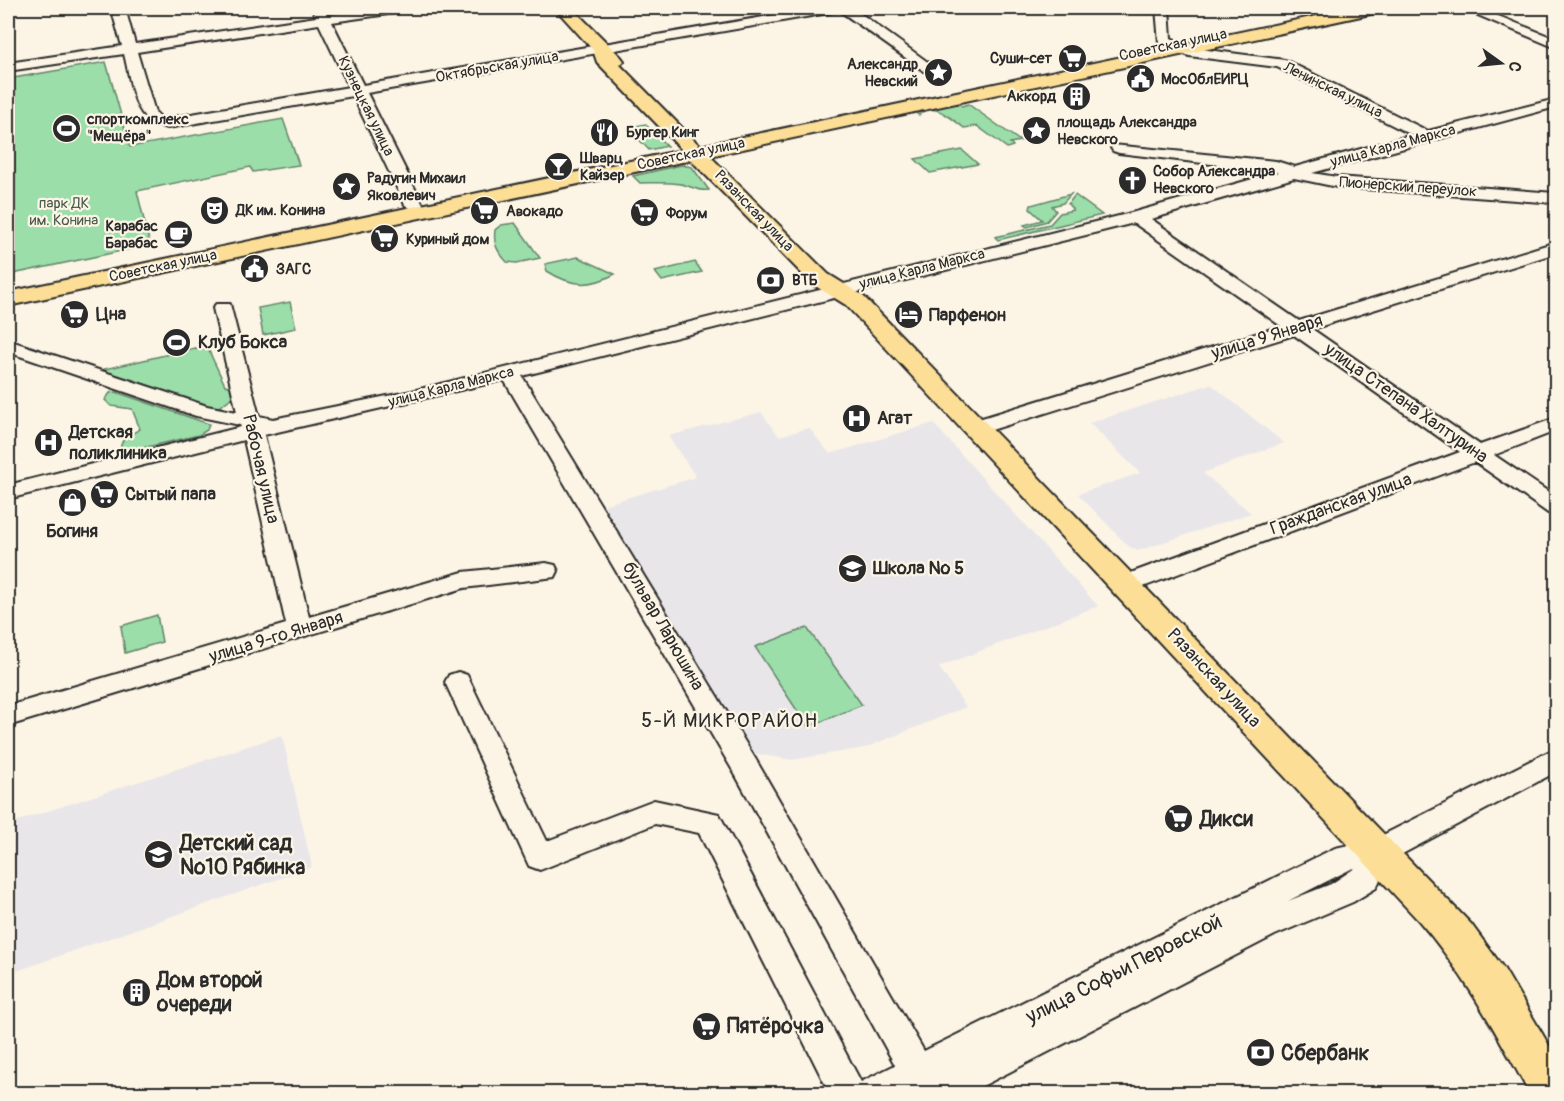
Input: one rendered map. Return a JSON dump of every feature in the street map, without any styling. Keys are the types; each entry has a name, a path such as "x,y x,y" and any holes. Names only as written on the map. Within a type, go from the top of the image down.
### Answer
{"main road":[{"name":"Рязанская улица","path":"563,8 820,279 840,289 977,427 1457,936 1490,982 1554,1094"},
{"name":"Советская улица","path":"8,298 1353,8"},
{"name":"Советская улица","path":"1178,47 1375,8"},
{"name":"Советская улица","path":"8,291 414,205 699,149"}],"street":[{"path":"118,8 129,48"},
{"path":"8,67 129,48 321,13 402,8"},
{"name":"Октябрьская улица","path":"129,48 148,114 157,122 188,121 836,8"},
{"path":"845,8 929,68"},
{"path":"1163,8 1164,40 1178,47"},
{"path":"1468,8 1557,44"},
{"name":"Кузнецкая улица","path":"321,13 414,205"},
{"name":"Ленинская улица","path":"1178,47 1189,52 1280,63 1427,137"},
{"name":"улица Карла Маркса","path":"8,492 205,443 252,427 285,423 412,397 1137,217 1557,103"},
{"name":"Пионерский переулок","path":"1119,148 1276,166 1295,173 1337,182 1557,198"},
{"name":"улица Степана Халтурина","path":"1137,217 1557,508"},
{"name":"улица 9 Января","path":"977,427 1557,247"},
{"name":"Рабочая улица","path":"223,308 300,630"},
{"name":"улица Карла Маркса","path":"8,346 252,427"},
{"name":"бульвар Ларюшина","path":"509,372 613,542 777,824 923,1083"},
{"path":"203,412 226,425 218,436 205,443"},
{"name":"Гражданская улица","path":"1126,584 1557,424"},
{"name":"улица 9-го Января","path":"8,716 463,580 546,570"},
{"path":"458,682 540,857 654,812 709,823 849,1094"},
{"path":"1378,852 1557,759"},
{"name":"улица Софьи Перовской","path":"873,1094 923,1083 1264,925 1342,893 1365,879 1378,852"}],"shaded area":[{"path":"1211,384 1284,443 1203,473 1251,513 1138,551 1128,546 1078,494 1140,473 1089,423"},
{"name":"Школа № 5","path":"761,412 779,436 809,428 830,454 933,423 1098,606 939,667 966,707 865,748 792,760 751,753 603,505 696,477 668,436"},
{"name":"Детский сад №10 Рябинка","path":"282,735 312,867 8,974 8,843 14,841 14,822"}],"green space":[{"name":"парк ДК им. Конина","path":"106,62 130,147 283,119 299,165 253,172 250,167 137,191 150,245 8,275 8,79"},
{"path":"958,103 962,106 968,104 1020,141 1010,143 1013,146 1007,148 977,126 964,128 942,112 930,109"},
{"path":"645,124 667,146 649,150 628,128"},
{"path":"962,150 978,164 930,173 915,159"},
{"path":"681,165 692,167 709,190 676,183 640,183 633,176"},
{"path":"1071,194 1063,203 1052,206 1056,211 1047,221 1027,227 1024,225 1042,220 1030,209 1031,205"},
{"path":"1075,195 1102,215 998,240 995,237 1050,224 1060,213 1073,210 1068,204"},
{"path":"515,223 540,258 517,263 507,262 496,247 495,230 501,225"},
{"path":"578,257 615,274 597,282 580,283 564,280 547,271 545,264"},
{"path":"695,262 702,272 662,281 655,272"},
{"path":"290,302 296,328 263,335 258,308"},
{"path":"195,348 208,349 225,385 234,387 237,393 221,406 212,408 101,370"},
{"path":"116,392 209,424 207,430 199,435 121,453 123,440 140,429 132,409 111,406 105,400 110,393"},
{"path":"157,615 162,642 125,653 121,626"},
{"path":"807,628 862,705 808,727 755,647"}],"place":[{"name":"Суши-сет","path":"1073,58"},
{"name":"Александр Невский","path":"939,73"},
{"name":"MосОблЕИРЦ","path":"1140,79"},
{"name":"Аккорд","path":"1077,96"},
{"name":"спорткомплекс \"Мещёра\"","path":"66,128"},
{"name":"площадь Александра Невского","path":"1036,131"},
{"name":"Бургер Кинг","path":"605,132"},
{"name":"Шварц Кайзер","path":"559,167"},
{"name":"Собор Александра Невского","path":"1132,180"},
{"name":"Радугин Михаил Яковлевич","path":"346,187"},
{"name":"ДК им. Конина","path":"215,210"},
{"name":"Авокадо","path":"485,211"},
{"name":"Форум","path":"645,213"},
{"name":"Карабас Барабас","path":"179,235"},
{"name":"Куриный дом","path":"385,239"},
{"name":"ЗАГС","path":"255,269"},
{"name":"ВТБ","path":"771,280"},
{"name":"Цна","path":"75,314"},
{"name":"Парфенон","path":"908,315"},
{"name":"Клуб Бокса","path":"177,342"},
{"name":"Агат","path":"856,418"},
{"name":"Детская поликлиника","path":"48,442"},
{"name":"Сытый папа","path":"104,494"},
{"name":"Богиня","path":"72,502"},
{"name":"Школа № 5","path":"852,568"},
{"name":"Дикси","path":"1179,819"},
{"name":"Детский сад №10 Рябинка","path":"159,855"},
{"name":"Дом второй очереди","path":"136,992"},
{"name":"Пятёрочка","path":"706,1026"},
{"name":"Сбербанк","path":"1260,1053"}],"district":[{"name":"5-Й МИКРОРАЙОН","path":"730,720"}]}
